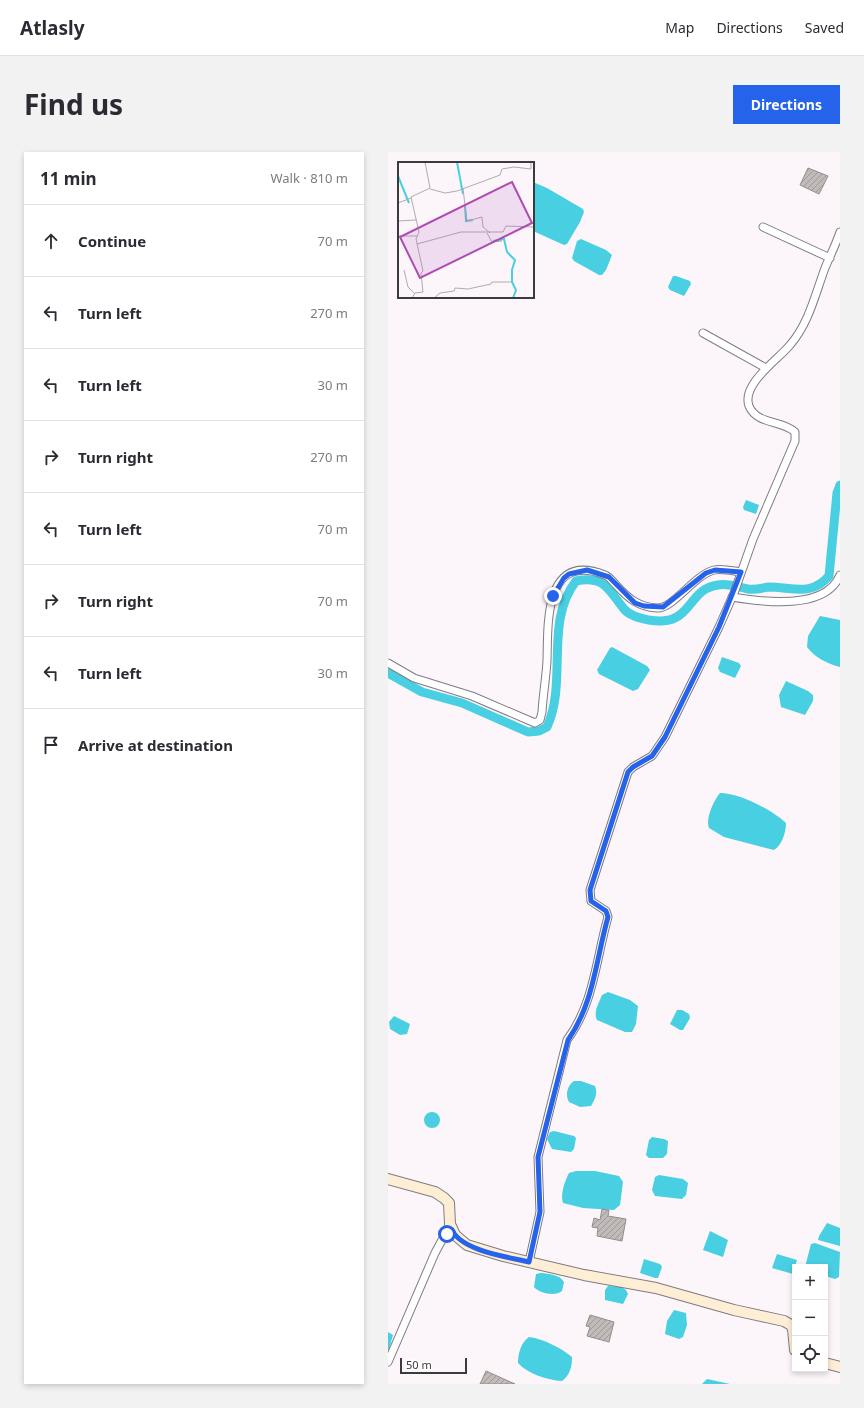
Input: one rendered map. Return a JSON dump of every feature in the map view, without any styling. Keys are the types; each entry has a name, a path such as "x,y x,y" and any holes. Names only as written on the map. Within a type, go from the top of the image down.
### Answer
{"street":[{"path":"763,227 830,258"},
{"path":"529,1262 540,1212 538,1157 568,1040 578,1026 586,1010 608,917 606,911 591,901 590,890 628,772 633,767 652,756 657,750 719,627 733,595 771,495 796,441 795,432 790,428 760,418 753,412 749,405 750,395 754,383 766,368 790,346 801,329 811,308 840,232"},
{"path":"703,333 766,368"},
{"path":"388,663 414,678 472,696 535,723 540,720 542,712 547,661 547,623 550,603 559,585 569,574 587,570 606,576 635,603 658,608 667,605 692,582 706,573 715,570 740,575"},
{"path":"733,595 754,601 802,600 824,594 831,590 840,575"},
{"path":"388,1179 427,1190 444,1198 449,1203 450,1224 452,1230 458,1239 467,1245 584,1275 656,1288 784,1321 791,1325 793,1329 793,1336"},
{"path":"388,1362 435,1253 442,1240 452,1230"},
{"path":"828,1364 840,1367"}],"water":[{"path":"534,182 547,188 583,209 584,212 580,222 567,244 564,245 534,231"},
{"path":"581,239 606,250 612,255 606,270 602,275 599,275 574,261 572,258 577,241"},
{"path":"673,276 690,281 691,284 684,296 670,290 668,287"},
{"path":"746,500 759,505 756,514 744,510 743,507"},
{"path":"820,616 840,620 840,667 822,660 813,654 807,647 808,636"},
{"path":"612,647 647,666 650,670 638,689 633,691 599,674 597,670"},
{"path":"722,657 739,663 741,666 735,678 720,672 718,668"},
{"path":"786,681 808,691 813,695 813,701 805,715 781,707 779,695"},
{"path":"720,793 737,796 755,803 773,813 786,823 783,838 777,848 774,850 724,837 709,828 709,815 715,800"},
{"path":"608,992 630,1000 638,1006 636,1024 632,1032 625,1032 597,1020 596,1011 598,1004 602,995"},
{"path":"677,1010 682,1010 689,1014 690,1018 683,1030 680,1030 670,1024"},
{"path":"394,1016 410,1024 407,1034 400,1035 390,1029 389,1022"},
{"path":"574,1081 581,1081 595,1086 595,1099 591,1106 580,1107 569,1102 567,1091"},
{"path":"429,1112 435,1112 440,1117 438,1126 435,1128 429,1128 424,1123 424,1117"},
{"path":"554,1131 574,1136 576,1138 574,1149 571,1152 552,1149 547,1139 550,1132"},
{"path":"652,1137 668,1141 667,1154 663,1158 649,1158 646,1155 649,1140"},
{"path":"576,1171 595,1171 619,1176 623,1182 620,1205 614,1210 583,1208 563,1203 563,1188 566,1180 569,1173"},
{"path":"659,1175 683,1179 688,1183 686,1195 682,1199 655,1196 652,1190 655,1177"},
{"path":"827,1223 840,1228 840,1246 818,1240"},
{"path":"710,1231 728,1240 723,1257 703,1250"},
{"path":"815,1243 840,1252 839,1277 835,1279 828,1277 828,1264 806,1264 811,1244"},
{"path":"777,1254 797,1260 796,1264 792,1264 792,1274 772,1268"},
{"path":"644,1259 660,1264 662,1267 658,1278 640,1273"},
{"path":"541,1273 554,1275 562,1279 564,1282 562,1291 551,1294 536,1289 534,1287 536,1274"},
{"path":"608,1286 621,1287 626,1290 628,1294 623,1304 605,1300 605,1290"},
{"path":"674,1310 686,1313 687,1325 683,1337 679,1339 665,1334 667,1321"},
{"path":"388,1332 393,1335 388,1353"},
{"path":"529,1337 552,1344 572,1357 570,1370 562,1381 538,1376 518,1363 520,1348"},
{"path":"707,1379 730,1384 702,1384"}],"building":[{"path":"808,168 828,176 819,194 800,185"},
{"path":"602,1209 609,1210 608,1216 626,1219 622,1241 597,1236 598,1228 592,1227 594,1218 600,1220"},
{"path":"590,1315 614,1322 609,1342 587,1336 590,1327 586,1326"},
{"path":"486,1371 515,1384 480,1384"}],"waterway":[{"path":"388,673 422,692 462,703 528,732 539,731 547,727 553,709 556,691 558,633 561,615 566,597 576,581 594,580 600,582 629,613 649,620 663,621 674,618 682,613 700,593 708,588 718,585 729,585 748,589 769,587 808,589 815,587 829,576 837,493 840,485"}],"route":[{"path":"447,1234 452,1230 454,1235 467,1245 529,1262 540,1212 538,1157 568,1040 578,1026 586,1010 608,917 606,911 591,901 589,898 590,890 628,772 633,767 652,756 665,737 719,627 734,593 741,572 715,570 706,573 692,582 667,605 658,608 635,603 609,577 587,570 574,571 569,574 564,578 553,596"}]}
